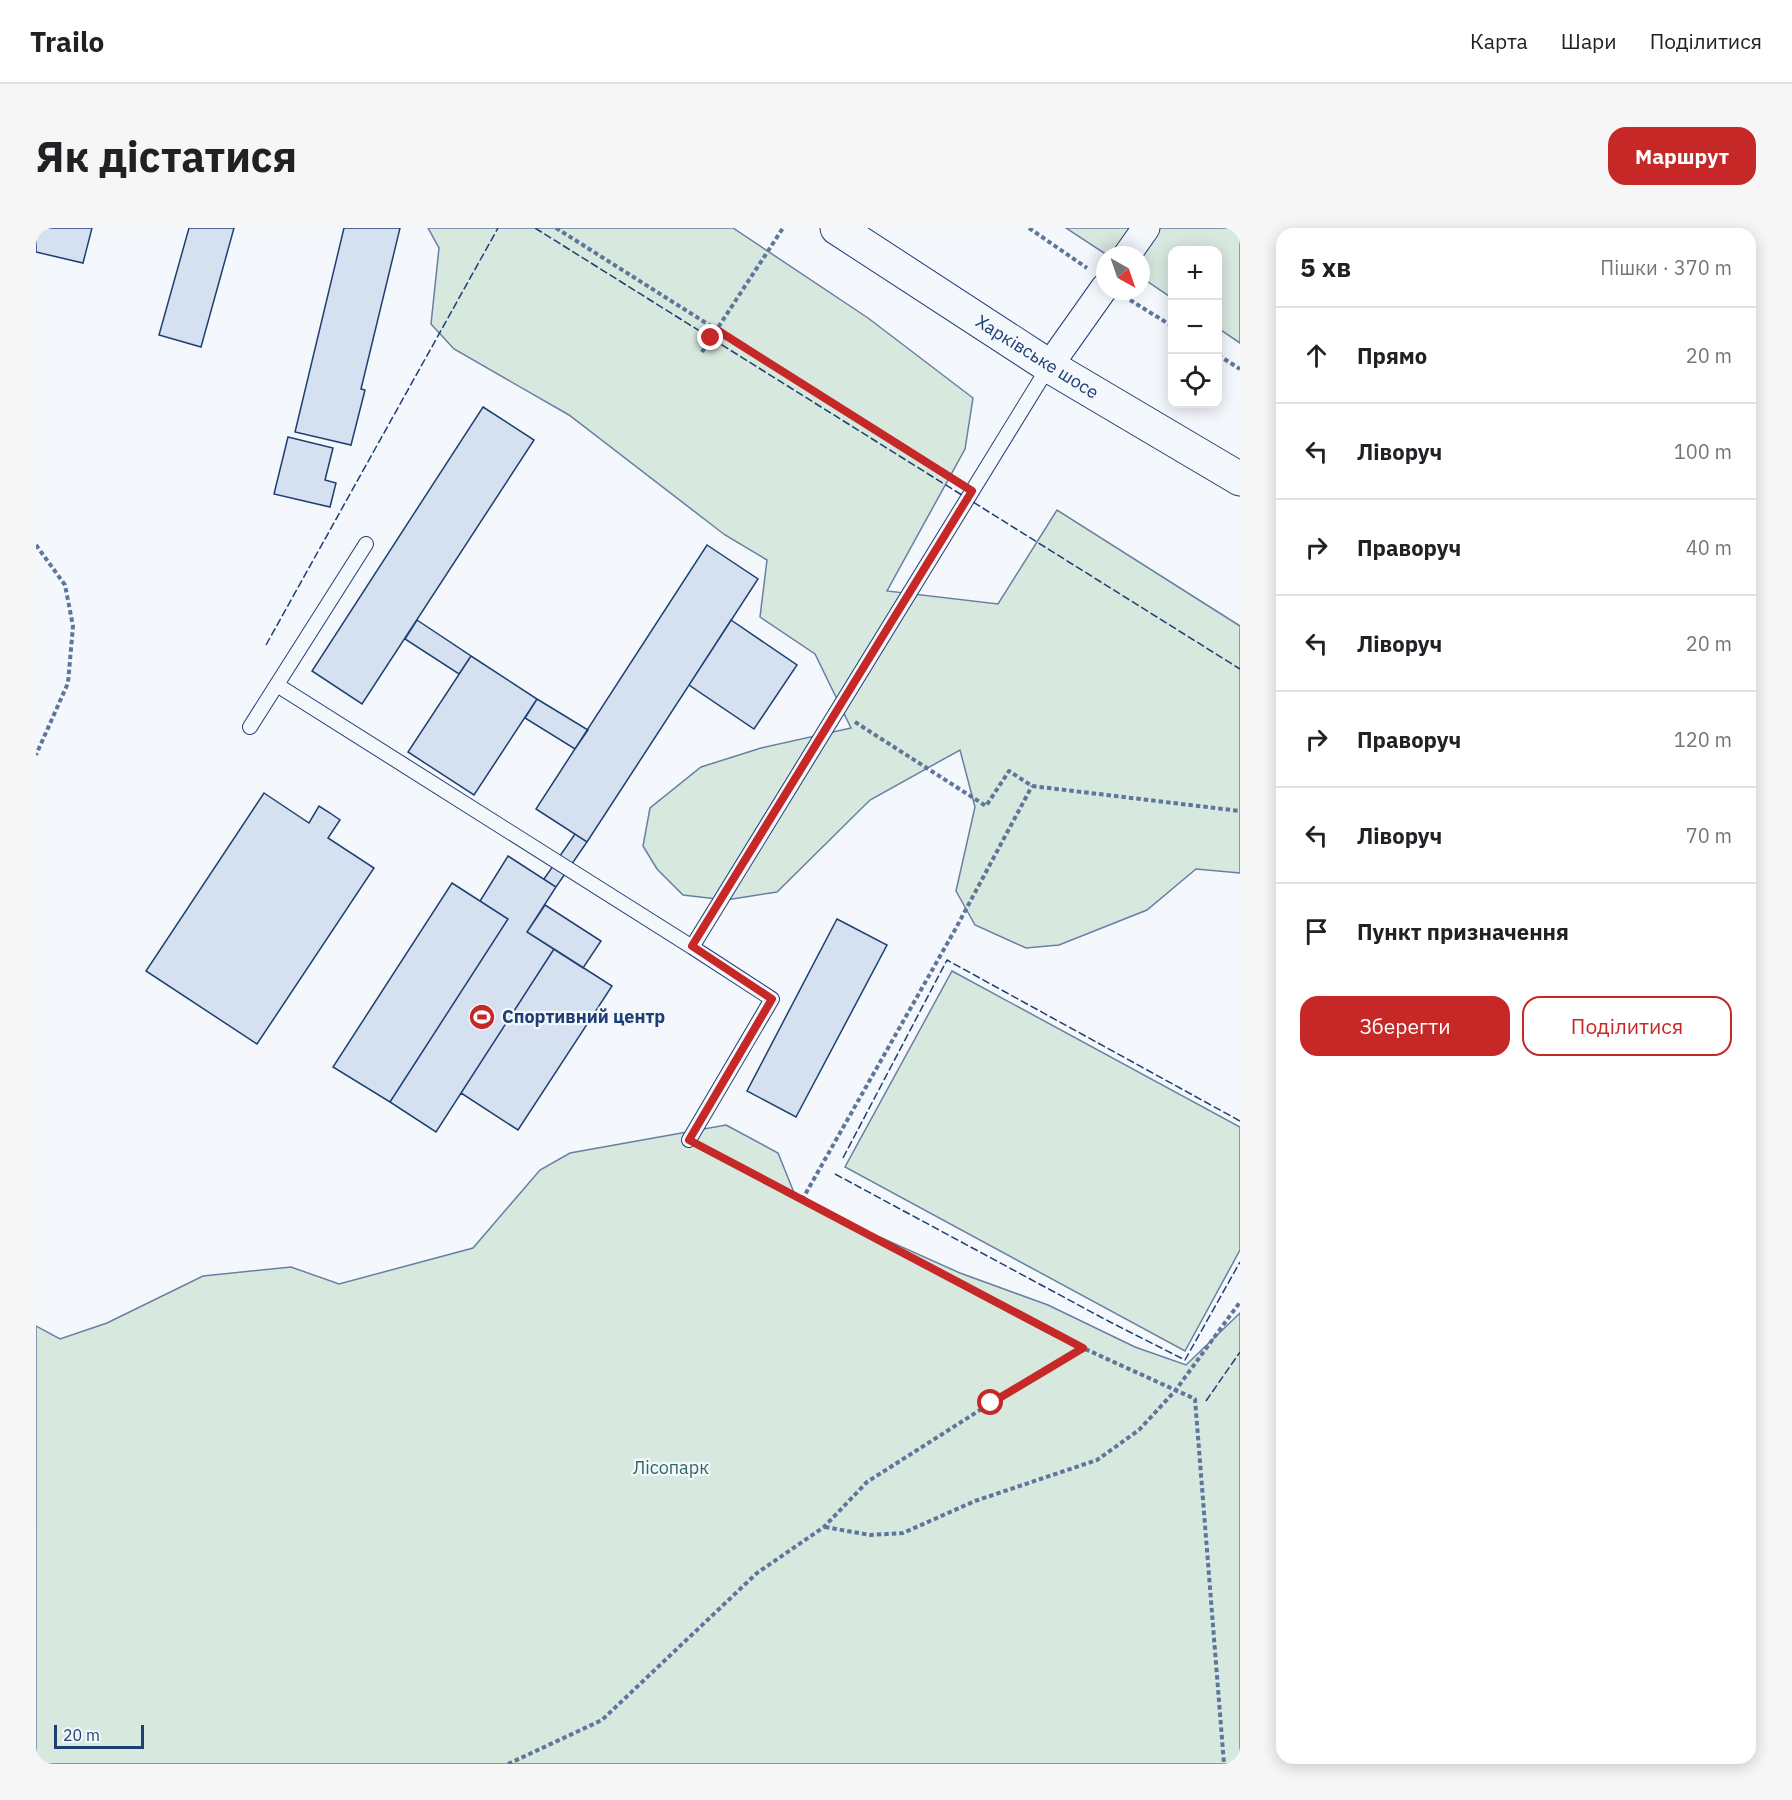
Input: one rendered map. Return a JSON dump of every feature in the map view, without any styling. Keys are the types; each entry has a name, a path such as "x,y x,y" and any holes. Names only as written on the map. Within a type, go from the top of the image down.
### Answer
{"main road":[{"name":"Харківське шосе","path":"837,228 1049,366 1240,479"}],"street":[{"path":"1133,246 1146,228"},
{"path":"1049,366 1096,299"}],"lane":[{"path":"692,946 1049,366"},
{"path":"250,727 366,544"},
{"path":"277,685 692,946 772,999 689,1140"}],"path":[{"path":"556,228 972,491"},
{"path":"702,352 783,228"},
{"path":"1029,228 1075,257 1096,276"},
{"path":"1131,300 1168,323"},
{"path":"1222,358 1240,369"},
{"path":"36,545 65,585 73,626 68,682 36,755"},
{"path":"837,711 986,806 1009,771 1032,786 1240,811"},
{"path":"802,1200 956,928 1032,786"},
{"path":"689,1140 1083,1348 1195,1399 1224,1764"},
{"path":"824,1527 870,1535 903,1533 975,1501 1098,1460 1139,1430 1175,1391 1240,1302"},
{"path":"508,1764 602,1720 757,1573 824,1527 867,1482 1083,1348"}],"green space":[{"path":"428,228 733,228 868,318 973,398 965,449 887,591 998,604 1057,510 1240,626 1240,873 1196,869 1147,910 1059,945 1026,948 975,925 956,891 975,807 960,750 870,800 777,892 726,900 683,895 657,869 643,846 650,808 701,767 761,748 851,728 815,654 760,617 767,560 725,535 569,415 454,349 431,324 439,248"},
{"path":"1066,228 1240,228 1240,343 1222,331 1222,246 1168,246 1168,295 1150,283 1150,246 1096,248"},
{"path":"952,971 1240,1127 1240,1250 1185,1351 845,1167"},
{"name":"Лісопарк","path":"726,1125 778,1153 797,1200 960,1273 1048,1305 1135,1347 1186,1365 1240,1313 1240,1764 36,1764 36,1326 60,1339 107,1323 203,1276 291,1267 339,1284 473,1248 540,1170 570,1153"}],"building":[{"path":"36,228 92,228 83,263 36,252"},
{"path":"189,228 234,228 201,347 159,335"},
{"path":"344,228 400,228 361,389 365,390 351,445 295,432"},
{"path":"483,407 534,440 362,704 312,671"},
{"path":"288,437 333,448 325,480 336,483 330,507 274,494"},
{"path":"707,545 758,579 587,842 536,809"},
{"path":"417,620 471,656 459,674 405,639"},
{"path":"731,620 797,665 754,729 689,685"},
{"path":"471,656 537,699 474,795 408,752"},
{"path":"537,699 588,730 575,749 525,718"},
{"path":"264,793 309,823 319,806 330,813 340,820 328,838 374,868 257,1044 146,971"},
{"path":"575,834 587,842 556,887 544,879"},
{"path":"508,856 556,887 527,932 554,949 436,1132 390,1102 508,919 480,901"},
{"path":"452,883 508,919 390,1102 333,1067"},
{"path":"545,905 601,941 583,968 527,932"},
{"path":"837,919 887,945 796,1117 747,1091"},
{"path":"554,949 612,986 518,1130 461,1093"}],"fence":[{"path":"266,645 498,228"},
{"path":"535,228 1240,669"},
{"path":"843,1158 947,960 1240,1121"},
{"path":"835,1174 1185,1360 1240,1262"},
{"path":"1206,1401 1240,1352"}],"place":[{"name":"Спортивний центр","path":"482,1017"}],"route":[{"path":"711,338 717,330 972,491 692,946 772,999 689,1140 1083,1348 991,1403"}]}
